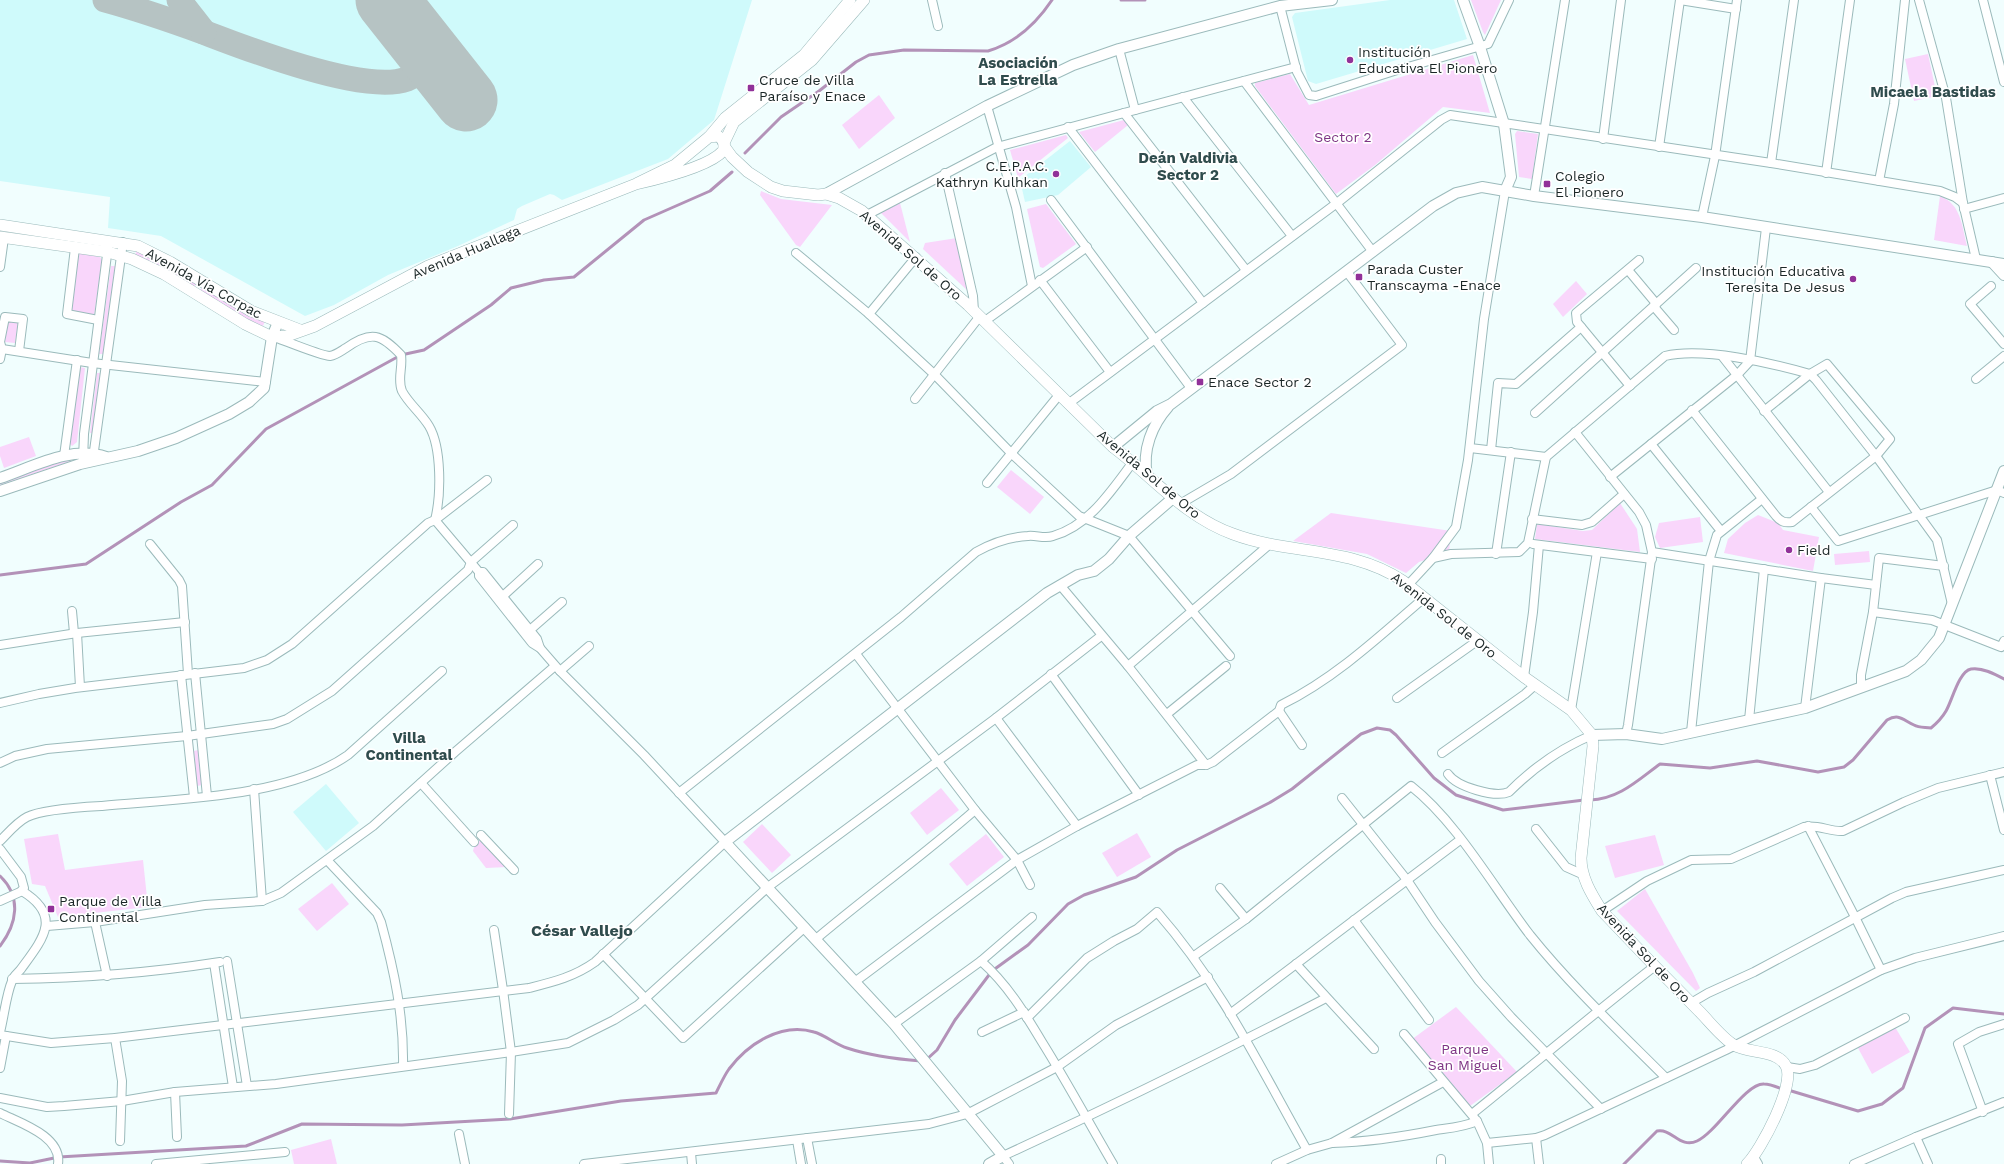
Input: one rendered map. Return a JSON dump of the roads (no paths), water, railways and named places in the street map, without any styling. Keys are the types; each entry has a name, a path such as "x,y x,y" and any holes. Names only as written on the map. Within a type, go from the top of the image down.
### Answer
{"main road":[{"name":"Avenida Huallaga","path":"300,330 315,326 428,266 636,184 675,165 708,138 729,114 804,55 850,0"},
{"path":"721,150 718,136 708,138 704,143 705,150 709,154 721,150 734,122 812,60 864,0"},
{"name":"Avenida Huallaga","path":"636,184 671,175 707,162 721,150"},
{"name":"Avenida Sol de Oro","path":"721,150 732,157 748,172 771,187 783,191 818,196 826,194 840,198 867,215 916,256 980,316 1113,447 1203,521 1252,540 1362,560 1387,571 1408,585 1524,677 1571,710 1592,735 1594,754 1581,866 1590,891 1602,911 1734,1045 1773,1056 1783,1062 1788,1072"},
{"name":"Avenida Vía Corpac","path":"0,225 123,242 138,246 170,262 251,311 300,330"},
{"name":"Avenida Vía Corpac","path":"2,237 121,255 164,274 245,324 272,337 287,336 300,330"},
{"path":"1753,1162 1773,1122 1788,1072"}],"street":[{"path":"932,0 938,26"},
{"path":"826,194 987,106 1073,65 1119,48 1280,6 1332,0"},
{"path":"1408,585 1433,558 1456,527 1470,448 1484,319 1505,192 1511,177 1504,124 1480,47 1463,0"},
{"path":"1280,6 1296,67 1304,89 1309,95 1316,96 1394,71 1488,44 1509,0"},
{"path":"1534,196 1564,0"},
{"path":"1603,139 1621,0"},
{"path":"1659,147 1680,0 1736,9"},
{"path":"1702,217 1715,156 1737,0"},
{"path":"1771,163 1794,0"},
{"path":"1826,173 1850,0"},
{"path":"1879,181 1894,104 1905,0"},
{"path":"1919,0 1946,98 1964,206 1976,259"},
{"path":"1983,0 2004,82"},
{"path":"1119,48 1135,110"},
{"path":"867,215 997,147 1296,67"},
{"path":"1244,81 1373,252"},
{"path":"1183,97 1292,236"},
{"path":"987,106 997,147 1016,207 1032,286"},
{"path":"1124,113 1246,270"},
{"path":"1068,404 1337,203 1446,116 1454,115 1715,156 1771,163 1940,191 1955,197 1964,206"},
{"path":"1068,127 1202,303"},
{"path":"945,173 973,296 980,316"},
{"path":"1113,447 1157,411 1171,404 1348,272 1433,206 1456,193 1482,187 1534,196 1702,217 2004,264"},
{"path":"1964,206 2004,198"},
{"path":"1051,200 1191,388"},
{"path":"1610,477 1692,410 1737,376 1750,361 1766,228"},
{"path":"0,267 2,237"},
{"path":"88,458 92,363 108,252 108,240"},
{"path":"88,458 106,364 123,242"},
{"path":"915,399 980,316 1032,286 1087,247"},
{"path":"75,248 67,314 98,320"},
{"path":"796,253 869,314 935,375 1012,454 1079,516 1129,536 1230,656"},
{"path":"869,314 916,256"},
{"path":"1630,386 1577,322 1576,313 1639,260"},
{"path":"1992,262 2004,275"},
{"path":"1535,412 1696,268"},
{"path":"1628,270 1656,305 1656,309 1674,330"},
{"path":"2,1034 51,1042 115,1038 399,1005 503,990 529,988 564,979 583,970 603,954 725,842 1047,592 1078,575 1094,571 1109,559 1129,536 1177,501 1231,474 1402,345 1348,272"},
{"path":"1040,280 1110,372"},
{"path":"1991,286 1970,304 2004,344"},
{"path":"0,359 2,349 0,342 5,317 23,319 19,351"},
{"path":"0,478 64,456 88,458 106,457 138,451 176,438 204,426 249,402 264,388 272,337 278,322"},
{"path":"1491,450 1498,383 1516,384 1581,327"},
{"path":"300,330 301,338 312,350"},
{"path":"272,337 312,350 325,356 334,355 359,339 373,336 384,339 401,355 402,368 400,385 402,391 428,425 436,445 439,503 435,520"},
{"path":"2,349 92,363 266,382"},
{"path":"1433,558 1456,554 1496,554 1519,552 1528,543 1546,457 1665,356 1678,353 1745,358 1750,361 1810,374 1816,380 1876,456 1937,540 1952,604"},
{"path":"1722,356 1829,492"},
{"path":"1976,380 2004,356"},
{"path":"64,456 77,360"},
{"path":"1692,410 1779,520 1783,522 1792,522 1876,456 1890,439 1827,364 1810,374 1764,411"},
{"path":"987,483 1059,395"},
{"path":"1147,475 1145,458 1151,434 1157,422 1171,404"},
{"path":"1575,432 1639,512 1646,525 1652,555 1626,734"},
{"path":"1651,444 1721,531"},
{"path":"1470,448 1546,457"},
{"path":"1496,554 1511,452"},
{"path":"0,491 88,458"},
{"path":"679,793 856,654 976,552 988,545 1006,539 1028,536 1052,537 1070,529 1086,519 1133,462"},
{"path":"1448,774 1455,782 1488,793 1503,794 1509,792 1549,757 1592,735 1626,734 1662,740 1691,732 1805,708 1906,671 1933,646 1944,625 2000,491 2004,471"},
{"path":"0,703 80,687 244,668 279,654 377,571 428,523 435,520 487,480"},
{"path":"1810,507 1838,541 2000,491"},
{"path":"1532,519 1582,525 1592,522 1624,494"},
{"path":"1691,732 1709,561 1713,544 1721,531 1762,498"},
{"path":"435,520 479,572 479,576 532,643 540,648 557,669 644,754 856,981 902,1033 1006,1160"},
{"path":"0,763 16,755 47,749 187,736 273,724 287,719 332,691 468,570 471,562 513,526"},
{"path":"1528,543 1598,552 1652,555 1709,561 1876,585"},
{"path":"150,544 179,580 182,586 188,674 187,736 194,798"},
{"path":"1128,666 1270,544"},
{"path":"1524,677 1533,612 1539,545"},
{"path":"1571,710 1598,552"},
{"path":"1861,688 1861,675 1873,612 1879,558 1944,566"},
{"path":"503,596 538,564"},
{"path":"1749,720 1764,569"},
{"path":"479,572 483,572 538,639 540,648"},
{"path":"1805,708 1821,578"},
{"path":"1060,585 1167,714 1206,765"},
{"path":"856,981 1016,860 1077,826 1197,765 1206,765 1214,762 1278,711 1281,705 1318,684 1372,643 1424,598"},
{"path":"530,630 562,602"},
{"path":"72,611 76,633 80,687"},
{"path":"1873,612 1932,620 2001,647 2004,641"},
{"path":"0,645 76,633 185,622"},
{"path":"0,1098 47,1107 122,1100 175,1092 276,1084 568,1043 614,1020 645,999 768,887 939,761 1101,636"},
{"path":"1397,698 1477,641"},
{"path":"47,926 95,922 205,906 262,901 281,893 373,826 455,752 557,669 589,646"},
{"path":"856,654 899,708 975,810 1016,860 1030,885"},
{"path":"1167,714 1226,666"},
{"path":"0,841 26,817 35,814 84,807 194,798 254,789 290,782 332,766 371,736 442,671"},
{"path":"188,674 200,734 207,796"},
{"path":"1051,674 1139,795"},
{"path":"1442,753 1525,694 1535,685"},
{"path":"1278,711 1302,745"},
{"path":"996,718 1077,826"},
{"path":"1602,911 1647,880 1691,860 1731,859 1808,826 1814,825 1834,832 1843,831 1904,802 1938,788 2004,772"},
{"path":"1990,775 2004,830"},
{"path":"421,783 474,842"},
{"path":"1194,956 1246,919 1411,786 1437,810 1531,935 1598,1010 1666,1078"},
{"path":"254,789 262,901"},
{"path":"1342,798 1407,880 1435,922 1479,981 1511,1017 1548,1053 1601,1109"},
{"path":"816,939 881,885 928,851 975,810"},
{"path":"1808,826 1881,970"},
{"path":"1536,829 1566,867 1584,875"},
{"path":"481,835 514,870"},
{"path":"1230,1014 1460,840"},
{"path":"0,848 21,877 24,888 21,891 2,898"},
{"path":"327,860 377,913 381,922 396,978 403,1042 403,1066"},
{"path":"1691,1003 1708,993 1754,972 1855,917 1906,892 2004,870"},
{"path":"1220,888 1246,919"},
{"path":"0,1068 2,1034 12,979 39,943 47,926 44,912 40,905 21,891"},
{"path":"982,1032 1025,1015 1087,958 1137,929 1157,912 1194,956 1208,977 1246,1040 1307,1150"},
{"path":"894,1024 981,961 1032,917"},
{"path":"1354,920 1428,1020"},
{"path":"95,922 108,976"},
{"path":"603,954 680,1036 686,1036 805,927"},
{"path":"494,930 510,1052 509,1114"},
{"path":"1487,1143 1536,1138 1601,1109 1734,1045 1881,970 1915,958 2004,936"},
{"path":"981,961 1006,986 1025,1015 1058,1067 1113,1164"},
{"path":"12,979 108,976 220,962"},
{"path":"220,962 237,1023 247,1086"},
{"path":"220,962 223,1025 233,1087"},
{"path":"1296,964 1374,1049"},
{"path":"1472,1114 1548,1053 1598,1010 1655,966"},
{"path":"584,1164 691,1153 930,1124 967,1114 1058,1067 1116,1025 1208,977"},
{"path":"988,1164 1006,1160 1086,1118 1246,1040 1326,998"},
{"path":"1788,1072 1815,1065 1906,1018"},
{"path":"1983,1112 1958,1044 1979,1032 2004,1024"},
{"path":"1404,1034 1477,1121 1487,1143 1489,1164"},
{"path":"115,1038 122,1081 120,1141"},
{"path":"1276,1164 1307,1150 1332,1143 1443,1082"},
{"path":"175,1092 177,1137"},
{"path":"1854,1164 1916,1137 1983,1112 2004,1102"},
{"path":"0,1113 46,1138 59,1158 58,1164"},
{"path":"1332,1143 1356,1142 1411,1135 1468,1125 1477,1121"},
{"path":"458,1134 465,1164"},
{"path":"1916,1137 1928,1164"},
{"path":"807,1138 812,1164"},
{"path":"1536,1138 1539,1164"},
{"path":"796,1140 801,1164"},
{"path":"156,1164 285,1152"},
{"path":"691,1153 692,1164"}],"waterway":[{"path":"745,153 781,117 819,91 856,62 869,55 904,50 988,51 1007,43 1024,32 1032,25 1052,0"},
{"path":"1121,0 1145,0"},
{"path":"0,575 86,564 181,502 212,485 266,429 401,355 424,350 491,305 511,288 544,280 574,277 644,220 710,191 732,172"},
{"path":"1590,800 1610,796 1628,788 1660,764 1710,768 1757,761 1818,772 1844,767 1853,760 1887,720 1891,718 1898,717 1916,726 1931,728 1944,714 1959,681 1967,671 1971,669 1980,669 1988,671 2004,679"},
{"path":"926,1060 937,1050 955,1020 992,971 1028,945 1068,904 1084,895 1136,877 1177,850 1269,803 1292,789 1361,734 1377,728 1390,730 1434,778 1456,795 1503,810 1584,800"},
{"path":"0,876 12,893 15,911 10,929 0,946"},
{"path":"1788,1090 1858,1111 1882,1104 1903,1088 1925,1028 1953,1008 2004,1014"},
{"path":"0,1161 30,1163 59,1157 246,1146 302,1124 402,1125 510,1119 621,1101 716,1093 729,1069 746,1051 766,1037 789,1030 814,1032 856,1051 892,1058 921,1061"},
{"path":"1624,1164 1657,1131 1667,1132 1681,1141 1691,1143 1697,1141 1705,1136 1748,1091 1756,1086 1766,1084 1782,1089"}],"place":[{"name":"Institución Educativa El Pionero","path":"1350,60"},
{"name":"Cruce de Villa Paraíso y Enace","path":"751,88"},
{"name":"C.E.P.A.C. Kathryn Kulhkan","path":"1056,174"},
{"name":"Colegio El Pionero","path":"1547,184"},
{"name":"Parada Custer Transcayma -Enace","path":"1359,277"},
{"name":"Institución Educativa Teresita De Jesus","path":"1853,279"},
{"name":"Enace Sector 2","path":"1200,382"},
{"name":"Field","path":"1789,550"},
{"name":"Parque de Villa Continental","path":"51,909"}],"district":[{"name":"Asociación La Estrella","path":"1018,72"},
{"name":"Micaela Bastidas","path":"1933,92"},
{"name":"Deán Valdivia Sector 2","path":"1188,166"},
{"name":"Villa Continental","path":"409,746"},
{"name":"César Vallejo","path":"582,930"}],"park label":[{"name":"Sector 2","path":"1343,137"},
{"name":"Parque San Miguel","path":"1465,1058"}]}
